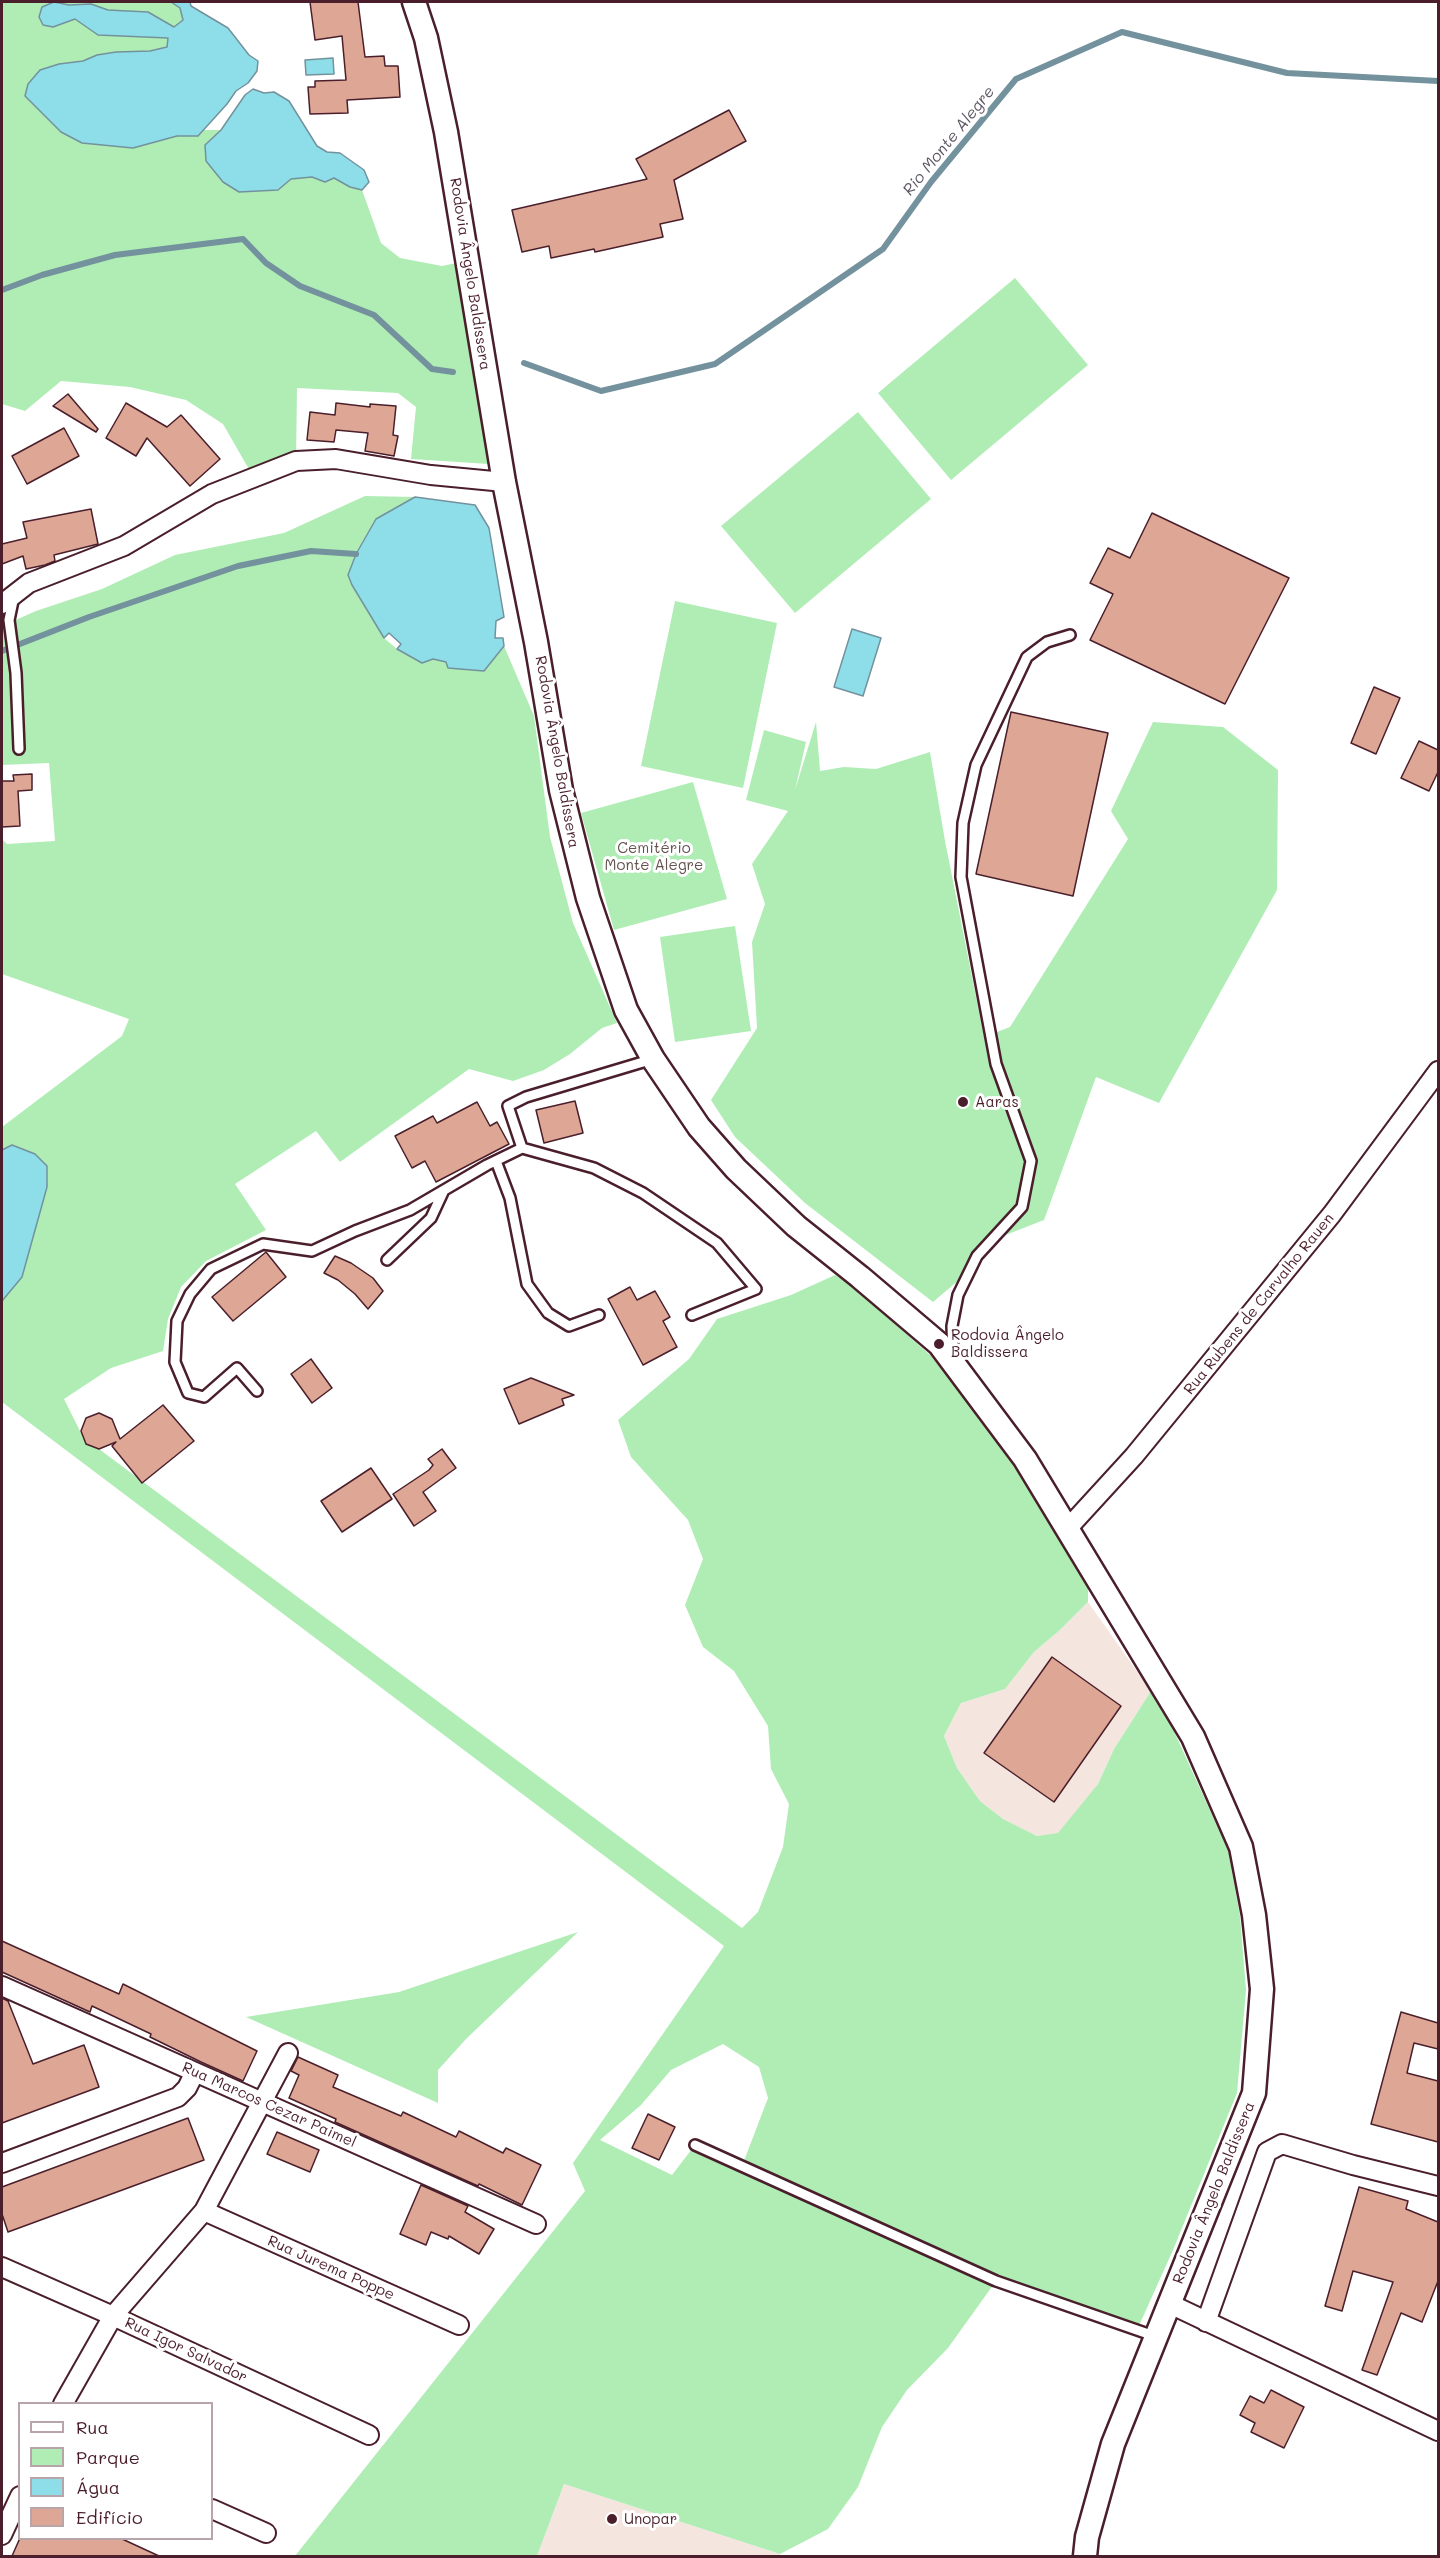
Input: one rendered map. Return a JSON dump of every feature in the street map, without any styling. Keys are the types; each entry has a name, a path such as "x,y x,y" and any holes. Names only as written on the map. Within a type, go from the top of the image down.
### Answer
{"street":[{"name":"Rodovia Ângelo Baldissera","path":"414,2 426,38 446,132 504,482 574,852 600,938 626,1010 652,1059 699,1127 736,1169 796,1226 860,1276 939,1344 1025,1459 1069,1527 1117,1612 1193,1737 1241,1847 1254,1914 1262,1989 1254,2093 1113,2444 1087,2537 1085,2556"},
{"path":"8,599 29,583 124,546 212,494 296,461 336,459 431,475 504,482"},
{"name":"Rua Rubens de Carvalho Rauen","path":"1069,1527 1134,1456 1332,1214 1438,1071"},
{"name":"Rua Marcos Cezar Paimel","path":"2,1986 536,2224"},
{"path":"64,2402 113,2316 204,2211 288,2053"},
{"path":"2,2163 178,2097 187,2088 195,2072"},
{"path":"1206,2322 1267,2152 1282,2144 1353,2165 1438,2186"},
{"name":"Rua Jurema Poppe","path":"204,2211 459,2325"},
{"name":"Rua Igor Salvador","path":"2,2267 369,2435"},
{"path":"1170,2304 1438,2431"},
{"path":"2,2535 18,2500"},
{"path":"213,2509 266,2533"}],"lane":[{"path":"8,599 16,674 19,749"},
{"path":"953,1363 952,1326 958,1295 977,1256 1022,1207 1031,1161 996,1064 960,877 963,823 976,765 1027,657 1047,642 1070,634"},
{"path":"522,1148 508,1106 526,1097 652,1059"},
{"path":"256,1391 237,1368 204,1397 188,1393 175,1362 177,1321 190,1294 211,1269 263,1244 312,1251 355,1231 410,1210 522,1148 594,1168 643,1193 717,1243 756,1289 692,1315"},
{"path":"496,1161 510,1198 526,1284 548,1313 569,1326 599,1315"},
{"path":"387,1260 431,1218 444,1190"},
{"path":"695,2145 996,2281 1156,2337"}],"shaded area":[{"path":"1088,1602 1151,1691 1114,1749 1098,1784 1076,1813 1058,1834 1037,1836 1003,1819 980,1801 957,1768 944,1736 961,1703 1005,1689 1034,1652"},
{"name":"Unopar","path":"564,2484 780,2554 780,2556 537,2556"}],"green space":[{"path":"2,2 190,2 191,6 228,28 249,55 258,61 257,71 202,130 221,130 205,145 239,192 278,190 291,179 334,178 350,187 362,190 381,243 400,258 442,266 456,263 489,464 411,459 416,407 398,393 297,388 296,461 254,478 223,424 186,400 130,387 61,381 25,411 2,404"},
{"path":"1015,278 1088,365 951,480 878,393"},
{"path":"858,412 931,499 795,613 721,526"},
{"path":"365,496 415,497 376,519 355,554 348,575 384,638 397,649 422,663 433,659 484,671 504,646 534,716 550,837 573,923 617,1023 602,1028 570,1054 544,1070 513,1081 469,1069 340,1162 316,1131 235,1184 266,1230 206,1261 181,1287 168,1319 163,1351 111,1368 64,1399 86,1443 99,1449 742,1928 758,1912 783,1847 789,1804 771,1769 768,1726 734,1671 703,1647 685,1605 703,1559 688,1520 631,1457 618,1420 689,1359 717,1319 791,1295 835,1275 850,1284 930,1355 954,1384 1028,1483 1088,1586 1088,1602 1034,1652 1005,1689 961,1703 944,1736 957,1768 980,1801 1003,1819 1037,1836 1058,1833 1098,1784 1114,1749 1151,1691 1163,1707 1228,1850 1240,1916 1246,1990 1237,2093 1173,2250 1137,2330 996,2281 948,2348 907,2390 882,2427 858,2487 828,2529 780,2554 564,2484 537,2556 295,2556 585,2191 573,2163 724,1946 2,1402 2,1301 22,1277 47,1187 47,1166 35,1154 12,1145 2,1150 2,1127 122,1036 129,1019 2,974 2,839 7,844 55,841 49,763 2,765 2,626 36,611 102,589 175,555 284,533","holes":["723,2044 759,2067 768,2098 742,2166 695,2145 672,2175 600,2140 641,2105 671,2070"]},
{"path":"675,601 777,623 743,788 641,766"},
{"path":"816,722 820,771 844,767 876,769 930,752 945,841 984,1037 1010,1027 1128,839 1111,811 1153,722 1223,727 1278,770 1277,890 1159,1103 1096,1077 1044,1220 1003,1236 979,1263 933,1302 805,1203 735,1137 711,1100 757,1028 752,942 765,904 752,864 788,811 746,800 764,730 806,742 795,790"},
{"name":"Cemitério Monte Alegre","path":"693,782 727,899 614,930 581,813"},
{"path":"735,926 751,1031 675,1042 660,937"},
{"path":"578,1932 466,2039 438,2070 438,2103 246,2017 399,1992"}],"water":[{"path":"54,2 69,5 91,4 108,10 148,12 174,27 183,20 180,8 171,2 190,2 191,6 228,28 249,55 258,61 257,71 248,83 236,91 198,136 177,136 133,148 82,143 61,132 25,96 28,84 40,70 59,64 83,61 97,55 150,51 167,47 168,38 98,35 75,19 53,27 43,25 39,17 42,7"},
{"path":"333,58 334,74 306,75 305,60"},
{"path":"253,89 264,93 274,92 289,101 317,146 327,152 340,153 364,170 369,182 362,190 350,187 334,178 325,182 312,177 291,179 278,190 239,192 223,182 206,161 205,145 221,130 245,95"},
{"path":"415,497 475,505 489,528 504,617 496,621 495,638 503,638 504,646 484,671 448,668 446,662 433,659 422,663 397,649 401,644 389,633 384,638 348,575 356,554 376,519"},
{"path":"852,629 881,638 863,696 834,687"},
{"path":"12,1145 35,1154 47,1166 47,1187 22,1277 2,1301 2,1150"}],"building":[{"path":"310,2 358,2 365,57 384,56 385,66 398,66 400,97 347,100 348,113 310,114 308,87 315,87 315,81 346,80 342,36 315,40"},
{"path":"729,110 746,141 674,180 683,219 660,224 663,237 595,252 594,249 551,258 549,246 522,252 512,210 647,179 636,159"},
{"path":"68,394 98,429 96,432 53,406"},
{"path":"126,403 167,427 181,415 220,459 190,486 147,438 136,456 106,438"},
{"path":"336,403 370,407 370,404 396,406 393,435 398,436 394,456 365,451 368,433 336,430 334,442 307,440 310,412 335,415"},
{"path":"64,428 79,456 27,484 12,456"},
{"path":"91,509 98,544 54,555 55,561 26,569 23,556 2,564 2,544 27,538 23,522"},
{"path":"1152,513 1289,578 1225,704 1090,640 1113,594 1090,583 1108,548 1130,558"},
{"path":"1374,687 1400,698 1376,754 1351,743"},
{"path":"1011,712 1108,733 1073,896 976,874"},
{"path":"1419,741 1438,750 1438,772 1429,791 1401,778"},
{"path":"32,774 32,790 18,791 20,826 2,827 2,781 14,781 13,775"},
{"path":"575,1101 583,1133 544,1143 536,1110"},
{"path":"477,1102 490,1126 497,1122 509,1144 436,1182 425,1161 412,1168 395,1136 433,1116 437,1123"},
{"path":"266,1252 286,1277 233,1321 212,1297"},
{"path":"335,1256 351,1263 373,1278 383,1291 368,1309 338,1280 324,1273"},
{"path":"630,1287 637,1300 655,1291 670,1317 663,1321 677,1347 643,1365 608,1299"},
{"path":"311,1359 332,1388 312,1403 291,1374"},
{"path":"531,1378 574,1395 562,1399 564,1405 519,1424 504,1389"},
{"path":"163,1405 194,1441 142,1483 112,1446 116,1442 99,1449 86,1444 81,1431 86,1418 99,1413 112,1419 120,1439"},
{"path":"442,1449 456,1468 423,1492 436,1511 414,1526 393,1494 429,1470 433,1465 428,1459"},
{"path":"371,1468 392,1499 342,1532 321,1501"},
{"path":"1052,1657 1121,1706 1054,1802 984,1753"},
{"path":"2,1941 119,1994 123,1984 257,2051 243,2081 150,2037 151,2034 92,2006 90,2012 2,1972"},
{"path":"2,1998 8,2001 33,2064 84,2045 99,2087 2,2123"},
{"path":"1401,2012 1438,2023 1438,2049 1414,2043 1407,2073 1438,2081 1438,2142 1371,2124"},
{"path":"298,2057 338,2075 333,2087 401,2116 403,2112 456,2137 459,2131 503,2153 506,2148 541,2165 522,2205 335,2122 336,2119 289,2098 299,2075 291,2071"},
{"path":"648,2114 675,2127 659,2160 632,2148"},
{"path":"188,2118 204,2160 8,2232 2,2214 2,2187"},
{"path":"277,2132 319,2150 310,2172 267,2154"},
{"path":"421,2185 468,2206 465,2212 494,2229 479,2254 449,2236 448,2239 431,2232 426,2245 400,2234"},
{"path":"1359,2187 1408,2201 1406,2209 1438,2222 1438,2281 1422,2322 1401,2313 1377,2375 1362,2370 1393,2282 1353,2271 1342,2311 1325,2306"},
{"path":"1271,2390 1304,2407 1284,2448 1251,2432 1255,2423 1240,2415 1250,2396 1264,2403"},
{"path":"19,2540 124,2540 159,2556 12,2556"}],"waterway":[{"name":"Rio Monte Alegre","path":"524,363 601,391 715,364 883,249 931,182 1016,79 1122,32 1287,73 1438,81"},
{"name":"Rio Monte Alegre","path":"2,290 42,275 115,255 243,239 266,263 300,286 374,315 432,369 453,372"},
{"path":"2,651 89,617 238,566 311,551 356,554"}],"place":[{"name":"Aaras","path":"963,1102"},
{"name":"Rodovia Ângelo Baldissera","path":"939,1344"},
{"name":"Unopar","path":"612,2519"}]}
